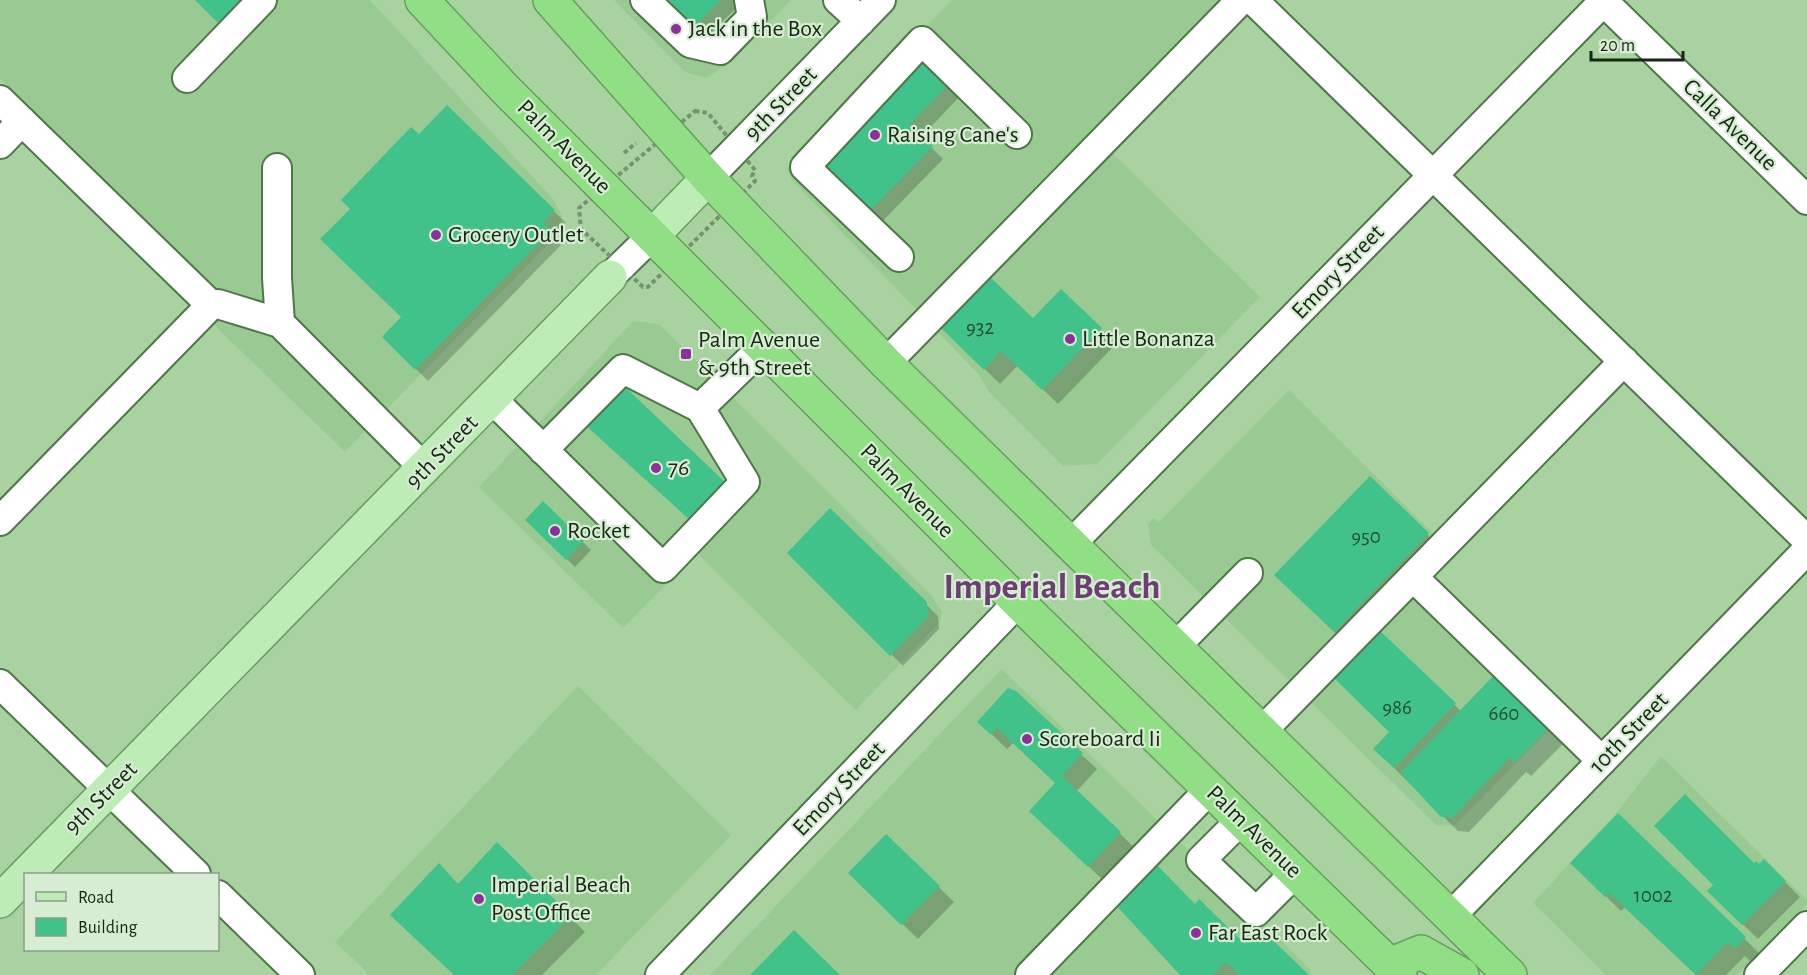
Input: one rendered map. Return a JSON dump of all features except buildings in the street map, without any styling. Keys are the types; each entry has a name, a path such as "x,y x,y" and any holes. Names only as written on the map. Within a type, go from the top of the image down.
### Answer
{"highway":[{"name":"Palm Avenue","path":"422,0 506,90 1018,602 1295,873 1390,972"},
{"path":"550,0 708,178 885,363 1510,975"},
{"path":"1390,972 1421,952 1462,975"}],"main road":[{"name":"9th Street","path":"652,236 708,178"},
{"name":"9th Street","path":"27,873 610,278"},
{"name":"9th Street","path":"0,900 24,876"}],"street":[{"path":"187,78 262,0"},
{"path":"645,0 690,43 720,50 752,17 748,0"},
{"path":"838,0 861,21"},
{"name":"9th Street","path":"708,178 881,0"},
{"path":"885,363 1241,0"},
{"path":"1253,0 1807,540"},
{"name":"Emory Street","path":"1071,544 1603,1"},
{"name":"Calla Avenue","path":"1603,1 1807,200"},
{"path":"899,256 805,167 922,41 1017,134"},
{"path":"0,99 211,304 218,304 280,323 425,469"},
{"path":"0,144 22,121"},
{"path":"277,168 277,278 280,323"},
{"name":"9th Street","path":"610,278 652,236"},
{"path":"0,521 211,304"},
{"path":"700,408 764,346"},
{"path":"1261,732 1624,361"},
{"path":"492,399 543,450 663,568 745,482 700,408 623,369 543,450"},
{"name":"10th Street","path":"1451,916 1807,550"},
{"path":"1174,648 1248,573"},
{"path":"1413,577 1602,761"},
{"name":"Emory Street","path":"660,975 1018,602"},
{"path":"0,684 195,873"},
{"path":"1030,975 1210,789"},
{"path":"1241,820 1201,860 1256,912 1295,873"},
{"path":"219,896 298,974"},
{"path":"1759,975 1807,926"}],"shaded area":[{"path":"0,0 370,0 553,199 562,216 558,234 345,452 206,317 205,278 0,79"},
{"path":"614,0 791,0 733,61 706,78 685,72"},
{"path":"952,0 1229,0 1096,137 1260,297 1097,464 1063,466 989,392 980,376 791,179 787,169"},
{"path":"633,321 659,324 932,596 942,612 940,622 856,710 697,553 623,628 479,487"},
{"path":"1289,390 1440,540 1415,565 1565,714 1455,825 1437,826 1151,545 1148,524 1154,518 1159,522"},
{"path":"1002,669 1309,968 1312,975 710,975"},
{"path":"578,686 731,835 596,975 367,975 366,971 335,942"},
{"path":"1661,756 1807,900 1807,904 1737,975 1606,975 1533,903 1617,812"}],"place":[{"name":"Jack in the Box","path":"676,29"},
{"name":"Raising Cane's","path":"875,135"},
{"name":"Grocery Outlet","path":"436,235"},
{"name":"Little Bonanza","path":"1070,339"},
{"name":"Palm Avenue & 9th Street","path":"686,354"},
{"name":"76","path":"656,468"},
{"name":"Rocket","path":"555,531"},
{"name":"Scoreboard Ii","path":"1027,739"},
{"name":"Imperial Beach Post Office","path":"479,899"},
{"name":"Far East Rock","path":"1196,933"}],"district":[{"name":"Imperial Beach","path":"1052,587"}]}
